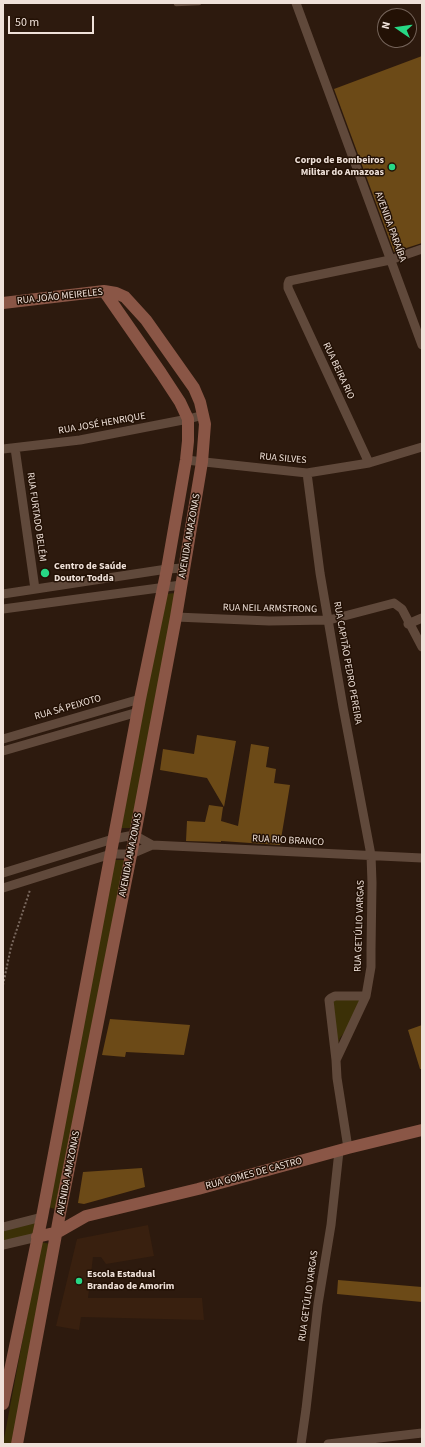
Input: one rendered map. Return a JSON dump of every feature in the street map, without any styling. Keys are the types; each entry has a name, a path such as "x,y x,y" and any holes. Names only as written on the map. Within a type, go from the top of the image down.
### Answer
{"street":[{"name":"AVENIDA PARAÍBA","path":"296,3 422,345"},
{"path":"390,260 422,249"},
{"name":"RUA BEIRA RIO","path":"369,463 288,288 289,281 390,260"},
{"name":"RUA JOÃO MEIRELES","path":"3,303 104,291 116,292"},
{"name":"AVENIDA AMAZONAS","path":"3,1404 42,1217 140,699 167,569 188,441 188,419 180,402 162,373 104,291"},
{"name":"AVENIDA AMAZONAS","path":"17,1444 58,1232 60,1213 176,617 202,462 205,434 204,415 194,388 180,366 146,320 131,302 116,292"},
{"name":"RUA JOSÉ HENRIQUE","path":"3,449 80,440 204,415"},
{"name":"RUA SILVES","path":"186,460 307,473 369,463 422,447"},
{"name":"RUA FURTADO BELÉM","path":"15,448 35,589"},
{"name":"RUA CAPITÃO PEDRO PEREIRA","path":"307,473 316,549 343,708 371,855"},
{"path":"3,594 167,569 184,568"},
{"path":"3,609 163,586 181,585"},
{"name":"RUA NEIL ARMSTRONG","path":"176,617 282,621 329,620 394,603 402,609 408,624"},
{"path":"422,618 408,624 422,647"},
{"name":"RUA SÁ PEIXOTO","path":"3,739 140,699"},
{"path":"3,750 138,712"},
{"path":"3,873 113,839 134,835"},
{"name":"RUA RIO BRANCO","path":"134,835 152,845"},
{"name":"RUA RIO BRANCO","path":"3,888 33,880 111,854 131,854 152,845 422,858"},
{"name":"RUA GETÚLIO VARGAS","path":"336,1060 366,996 371,967 371,855"},
{"name":"RUA GETÚLIO VARGAS","path":"301,1444 318,1304 343,1150 336,1060 329,1005 331,998 334,996 366,996"},
{"name":"RUA GOMES DE CASTRO","path":"3,1245 58,1232 86,1216 198,1189 422,1130"},
{"name":"RUA GOMES DE CASTRO","path":"3,1227 60,1213 86,1216"},
{"path":"328,1444 422,1434"}],"lane":[{"path":"176,4 199,3"}],"path":[{"path":"3,985 11,948 33,880"}],"shaded area":[{"path":"176,593 131,828 121,828 165,594"},
{"path":"115,860 125,860 56,1209 47,1207"},
{"path":"364,998 348,1028 340,1038 335,1051 329,1000"},
{"path":"41,1218 37,1235 3,1244 3,1228"},
{"name":"Escola Estadual Brandao de Amorim","path":"148,1225 154,1256 106,1264 101,1257 93,1257 88,1298 202,1298 204,1320 81,1317 79,1330 56,1326 77,1239"},
{"path":"41,1242 50,1244 12,1444 3,1444"}],"building":[{"name":"Corpo de Bombeiros Militar do Amazoas","path":"422,56 422,243 394,252 334,89"},
{"path":"197,735 236,741 224,807 207,778 160,770 163,749 194,754"},
{"path":"251,744 269,747 266,767 276,769 274,783 290,785 280,845 221,841 186,841 187,821 205,822 209,805 223,807 221,821 238,826"},
{"path":"110,1019 190,1025 184,1055 126,1052 125,1057 102,1055"},
{"path":"422,1025 422,1069 420,1069 408,1030"},
{"path":"142,1168 145,1187 84,1204 78,1203 83,1172"},
{"path":"338,1280 422,1287 422,1302 337,1294"}],"place":[{"name":"Corpo de Bombeiros Militar do Amazoas","path":"392,167"},
{"name":"Centro de Saúde Doutor Todda","path":"45,573"},
{"name":"Escola Estadual Brandao de Amorim","path":"79,1281"}]}
